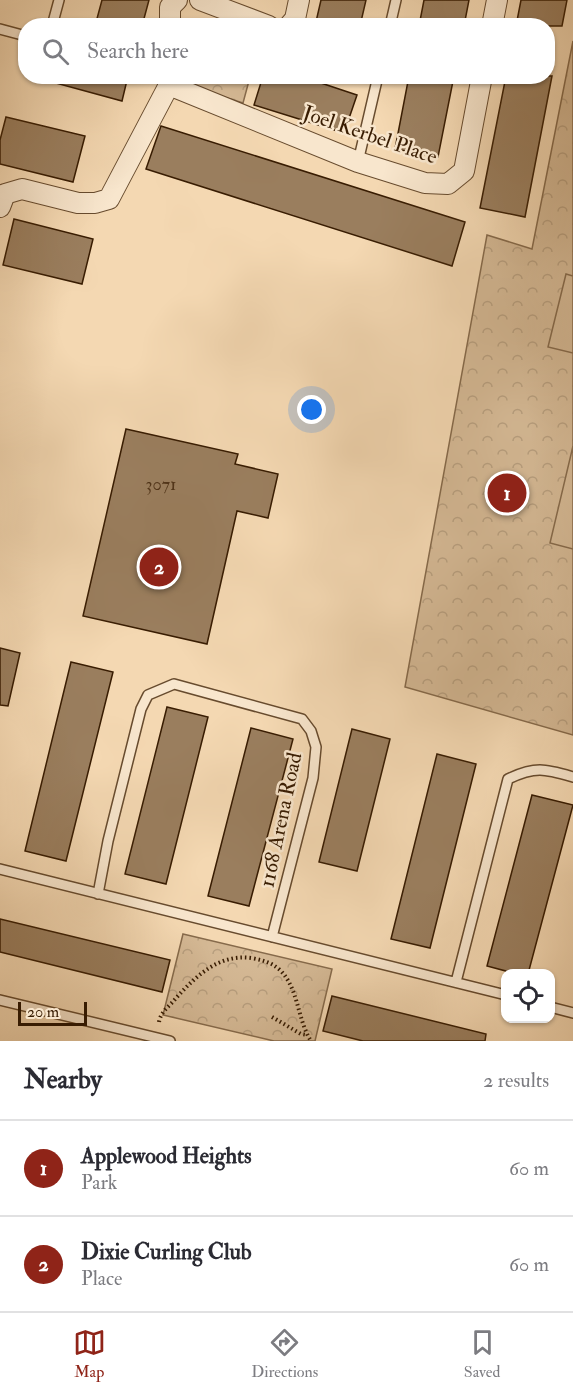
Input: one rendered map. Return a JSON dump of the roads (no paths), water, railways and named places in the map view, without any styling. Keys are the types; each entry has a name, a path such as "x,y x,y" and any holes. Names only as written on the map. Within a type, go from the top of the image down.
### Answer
{"street":[{"path":"170,18 170,7 177,0"},
{"path":"200,0 247,18"},
{"path":"295,18 299,0"},
{"path":"494,18 497,0"},
{"name":"Joel Kerbel Place","path":"0,207 5,194 22,189 78,203 95,203 109,199 167,84"},
{"name":"Joel Kerbel Place","path":"176,84 358,162 425,183 448,184 464,171 480,84"}],"lane":[{"path":"54,18 59,0"},
{"path":"392,18 396,0"},
{"path":"0,29 18,34"},
{"path":"358,162 376,84"},
{"name":"1168 Arena Road","path":"98,894 108,841 141,709 147,695 174,684 302,719 311,731 316,747 312,778 272,937"},
{"path":"456,982 508,779 523,772 546,769 573,777"},
{"path":"0,869 501,994"},
{"path":"0,1000 170,1041"},
{"path":"555,1008 573,1013"}],"place":[{"name":"Applewood Heights","path":"507,493"},
{"name":"Dixie Curling Club","path":"159,567"}]}
